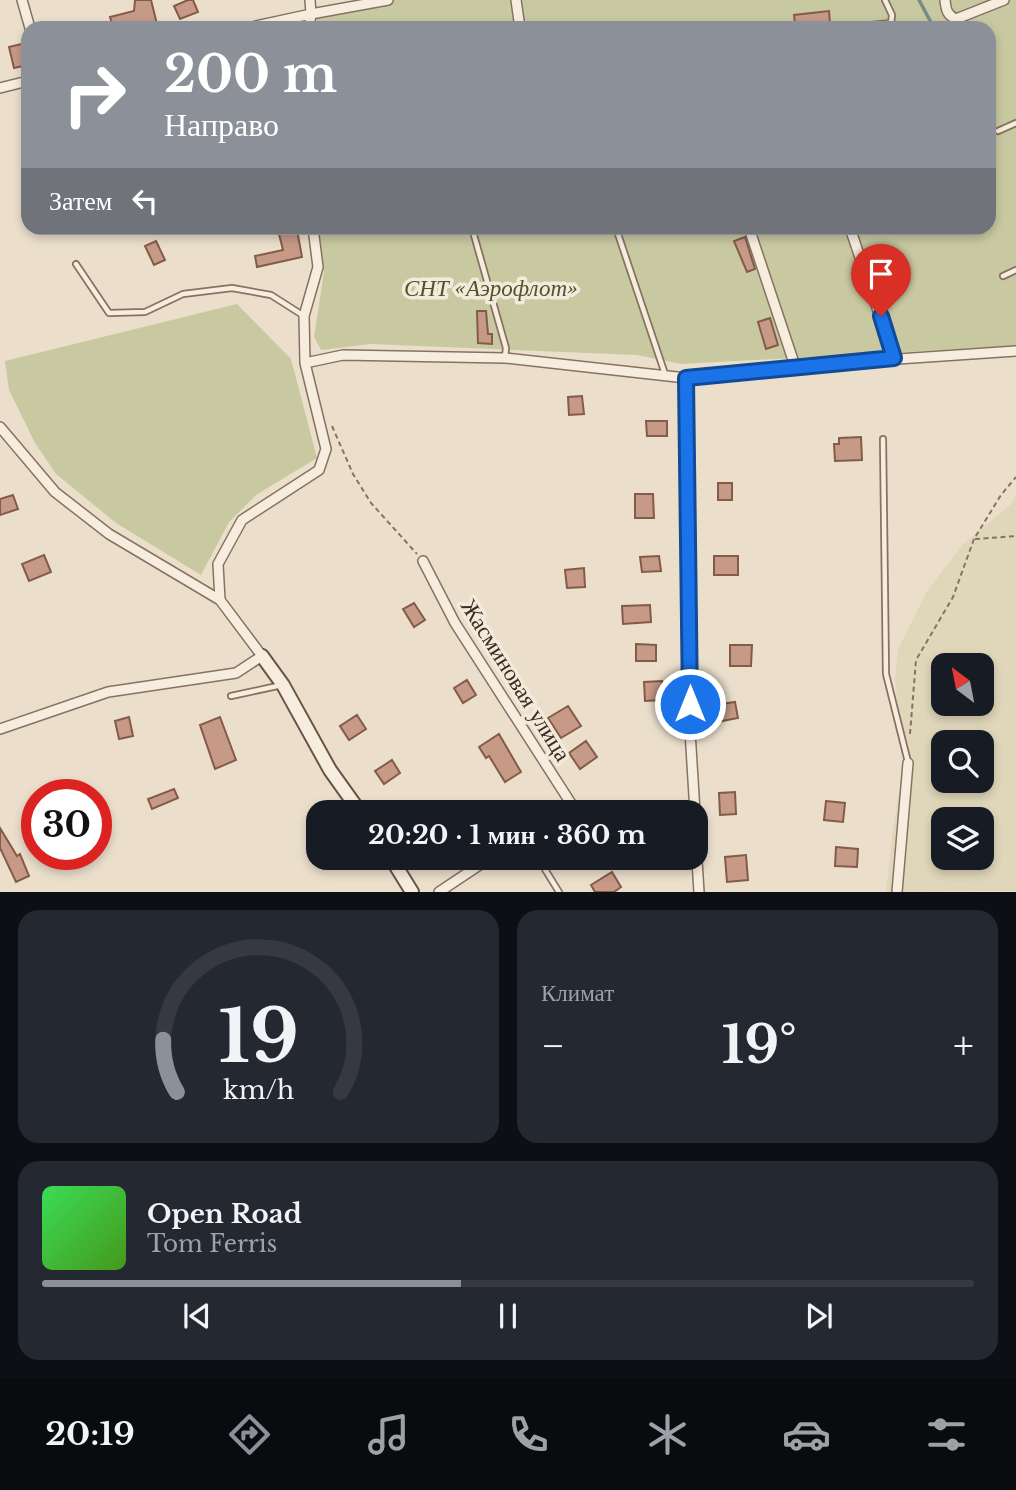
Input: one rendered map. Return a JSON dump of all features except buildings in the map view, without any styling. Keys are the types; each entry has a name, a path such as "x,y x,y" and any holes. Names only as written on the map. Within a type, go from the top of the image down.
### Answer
{"street":[{"path":"22,0 28,21"},
{"path":"310,0 310,21"},
{"path":"279,21 388,0"},
{"path":"516,0 519,21"},
{"path":"944,0 949,16 956,19 1004,0"},
{"path":"0,88 21,83"},
{"path":"220,600 218,564 242,520 319,470 326,449 305,363 304,316 318,267 314,235"},
{"path":"751,235 795,366"},
{"path":"852,235 894,358"},
{"path":"305,363 343,355 505,358 686,378 795,366 1016,351"},
{"path":"686,378 690,731 694,800"},
{"path":"0,427 55,492 109,534 220,600 283,685 330,770 351,800"},
{"name":"Жасминовая улица","path":"423,561 455,623 569,800"},
{"path":"0,729 108,692 236,673 262,656"},
{"path":"897,891 908,763"},
{"path":"399,870 412,891"},
{"path":"439,891 471,870"},
{"path":"698,870 699,891"}],"lane":[{"path":"885,0 892,21"},
{"path":"998,131 1016,123"},
{"path":"474,235 506,348 505,358"},
{"path":"617,235 665,375"},
{"path":"76,264 109,313 145,312 183,294 232,288 271,295 304,316"},
{"path":"1003,276 1016,270"},
{"path":"883,439 886,674 908,763"},
{"path":"232,696 283,685"},
{"path":"546,870 559,891"}],"path":[{"path":"332,426 353,474 371,503 423,561"},
{"path":"910,737 916,660 953,597 974,539 1001,495 1016,477"},
{"path":"974,539 1016,536"}],"shaded area":[{"path":"1016,495 1016,891 886,892 904,762 895,679 898,649 927,591 962,545 1010,505"}],"green space":[{"name":"СНТ «Аэрофлот»","path":"386,0 1016,0 1016,346 681,364 637,355 371,344 321,350 314,337 324,272 320,235 996,235 996,21 310,21 311,14"},
{"path":"237,304 291,359 317,458 256,495 229,522 201,575 116,523 56,474 35,443 9,390 5,361"}],"waterway":[{"path":"919,0 930,21"}],"route":[{"path":"690,704 686,378 894,358 881,316"}]}
